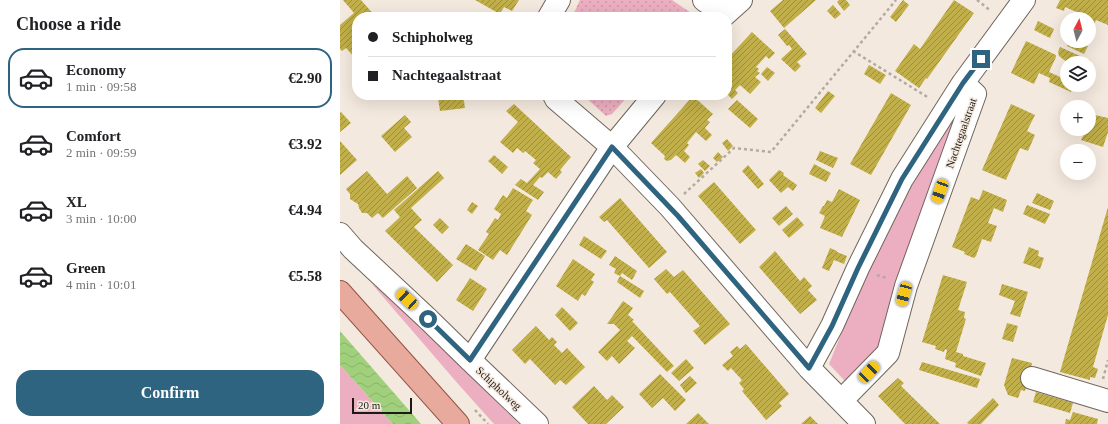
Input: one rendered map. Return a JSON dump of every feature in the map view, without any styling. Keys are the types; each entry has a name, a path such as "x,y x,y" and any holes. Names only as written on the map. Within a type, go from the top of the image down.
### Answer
{"main road":[{"path":"340,292 458,424"}],"street":[{"path":"552,12 559,0"},
{"path":"704,0 729,10"},
{"name":"Nachtegaalstraat","path":"809,368 832,326 858,268 902,179 963,83 1024,0"},
{"name":"Nachtegaalstraat","path":"842,400 888,353 906,286 975,94 963,83"},
{"path":"557,100 612,147 670,207 809,368 864,424"},
{"path":"470,360 612,147 651,100"},
{"name":"Schipholweg","path":"340,234 353,249 537,424"},
{"path":"1032,378 1108,401"}],"path":[{"path":"670,207 734,148 771,152 896,0"},
{"path":"853,51 947,109"},
{"path":"858,268 906,286"}],"shaded area":[{"path":"580,0 672,0 690,12 574,12"},
{"path":"588,100 625,100 612,114 606,116"},
{"path":"954,117 957,123 928,192 903,263 878,352 845,381 829,364 856,297 916,168"},
{"path":"372,284 392,298 519,424 494,424"},
{"path":"340,365 393,424 340,424"}],"water":[{"path":"340,331 421,424 393,424 340,365"}],"building":[{"path":"343,0 361,0 372,12 353,12"},
{"path":"475,0 519,0 512,11 504,7 501,12 496,12"},
{"path":"783,0 816,0 784,28 770,11"},
{"path":"839,0 846,0 850,5 844,11 837,2"},
{"path":"903,0 909,5 896,22 890,17"},
{"path":"954,0 974,13 919,88 895,71 914,44 920,49"},
{"path":"1060,0 1108,0 1108,25 1096,20 1096,12 1076,12 1065,7 1064,11 1056,8"},
{"path":"833,5 841,14 835,19 827,11"},
{"path":"352,15 352,55 346,48 342,51 340,49 340,25"},
{"path":"1038,21 1054,29 1050,38 1034,30"},
{"path":"785,29 807,54 797,62 801,66 795,72 781,59 792,49 789,45 787,46 778,35"},
{"path":"752,32 775,53 769,59 766,56 756,67 759,69 757,71 760,73 755,77 761,82 750,94 740,85 735,90 738,93 732,99 732,54"},
{"path":"1026,41 1056,55 1049,72 1060,77 1060,87 1049,82 1050,78 1039,73 1034,84 1011,73"},
{"path":"1060,47 1080,56 1060,57 1058,52"},
{"path":"1071,48 1087,48 1084,54"},
{"path":"869,65 886,75 880,84 864,74"},
{"path":"767,67 775,73 768,81 761,74"},
{"path":"828,91 835,96 821,113 815,108"},
{"path":"891,93 911,105 871,175 850,164"},
{"path":"438,100 464,100 465,108 440,111"},
{"path":"689,100 697,100 713,114 707,120 710,122 705,128 712,135 706,141 696,132 687,143 689,145 684,151 690,157 685,163 676,155 671,160 667,161 664,159 665,156 651,143"},
{"path":"737,100 758,119 750,128 728,109"},
{"path":"514,104 571,157 560,170 562,172 556,179 548,172 542,178 540,177 533,185 544,192 538,200 515,185 521,179 527,183 540,169 533,163 536,160 525,151 523,153 517,148 513,153 500,142 518,122 506,111"},
{"path":"1011,104 1035,115 1027,131 1035,135 1028,151 1020,148 1006,180 982,170"},
{"path":"341,112 351,123 340,132 340,113"},
{"path":"405,115 411,122 404,128 412,137 395,152 381,136"},
{"path":"1096,115 1108,118 1108,132 1103,147 1081,140 1083,136 1096,136"},
{"path":"727,139 733,146 728,151 722,143"},
{"path":"340,141 357,160 340,175"},
{"path":"820,151 838,158 833,168 816,160"},
{"path":"718,152 723,157 717,162 713,158"},
{"path":"494,155 508,167 502,174 488,161"},
{"path":"703,160 710,166 705,171 698,164"},
{"path":"814,164 831,173 826,182 809,174"},
{"path":"748,165 764,184 758,189 742,171"},
{"path":"701,169 704,173 699,178 695,173"},
{"path":"779,170 784,173 783,175 797,185 793,191 788,187 781,193 769,180"},
{"path":"367,171 387,194 407,176 417,188 383,218 378,213 372,218 367,213 362,213 358,204 350,199 350,194 346,189"},
{"path":"438,171 444,178 411,208 422,220 414,227 453,265 437,282 385,231 400,217 394,210"},
{"path":"714,182 756,230 740,244 698,196"},
{"path":"513,188 533,200 526,211 532,215 507,255 500,250 493,260 478,250 489,234 486,232 495,218 498,220 501,214 494,209 503,195 507,198"},
{"path":"839,189 860,200 842,237 820,228 825,216 819,213 827,200 832,202"},
{"path":"983,190 1007,200 1003,212 994,208 988,223 997,226 991,242 982,239 974,258 964,254 965,252 952,247 971,197 979,200"},
{"path":"1037,193 1054,201 1050,210 1032,203"},
{"path":"620,198 667,252 649,268 607,220 604,222 599,217"},
{"path":"472,202 478,206 472,214 467,210"},
{"path":"1027,205 1050,214 1045,224 1023,214"},
{"path":"786,206 793,214 779,226 772,218"},
{"path":"1108,207 1108,315 1093,367 1098,369 1095,378 1090,377 1090,380 1060,372"},
{"path":"797,217 804,225 789,238 782,230"},
{"path":"440,218 449,227 442,234 433,225"},
{"path":"584,236 607,251 601,259 579,245"},
{"path":"466,244 485,256 476,271 456,259"},
{"path":"1029,247 1039,251 1038,256 1044,258 1040,269 1023,263"},
{"path":"830,248 847,256 844,264 834,260 829,271 822,268"},
{"path":"775,251 800,281 804,277 812,286 808,290 817,300 800,314 759,267"},
{"path":"615,256 637,271 632,280 622,273 620,276 614,273 616,269 609,265"},
{"path":"573,259 595,274 591,280 594,282 585,296 582,294 578,301 556,286"},
{"path":"666,269 674,277 683,270 730,324 705,345 693,331 700,326 670,292 667,294 654,279"},
{"path":"943,275 967,282 958,310 965,312 964,318 966,319 956,352 963,354 963,356 986,363 981,376 955,367 956,363 945,359 947,350 945,349 944,352 935,349 936,346 922,342"},
{"path":"620,276 644,291 640,298 617,282"},
{"path":"470,278 487,289 473,311 456,300"},
{"path":"1002,284 1028,292 1020,317 1010,314 1015,301 999,295"},
{"path":"623,301 633,308 628,315 634,320 632,321 674,366 667,372 632,336 627,341 635,348 619,364 612,356 607,361 598,352 620,330 614,324 607,324"},
{"path":"562,307 578,323 570,331 555,315"},
{"path":"1007,323 1018,326 1013,342 1002,339"},
{"path":"536,326 549,340 552,337 557,342 554,345 562,353 567,348 585,367 566,385 560,380 555,385 530,359 525,364 512,350"},
{"path":"746,344 789,394 779,403 782,406 766,420 742,391 744,389 739,383 742,380 731,368 728,371 722,365 733,356 730,352 737,346 740,349"},
{"path":"1012,358 1032,363 1025,391 1021,390 1018,398 1008,395 1004,385"},
{"path":"686,359 694,368 679,381 671,373"},
{"path":"922,362 980,379 977,388 919,370"},
{"path":"660,374 686,400 675,411 663,398 652,408 639,394"},
{"path":"690,376 697,383 686,393 680,385"},
{"path":"898,378 904,383 901,386 940,424 905,424 878,396"},
{"path":"594,386 607,400 612,395 624,407 606,424 588,424 572,407"},
{"path":"1036,392 1073,403 1070,413 1033,402"},
{"path":"993,398 999,405 981,424 967,423"},
{"path":"1073,412 1098,419 1097,424 1065,424 1066,419 1070,420"},
{"path":"698,413 709,424 686,424"},
{"path":"810,416 818,424 801,424"}],"route":[{"path":"428,319 470,360 612,147 678,216 809,368 832,326 858,268 902,179 963,83 981,59"}]}
